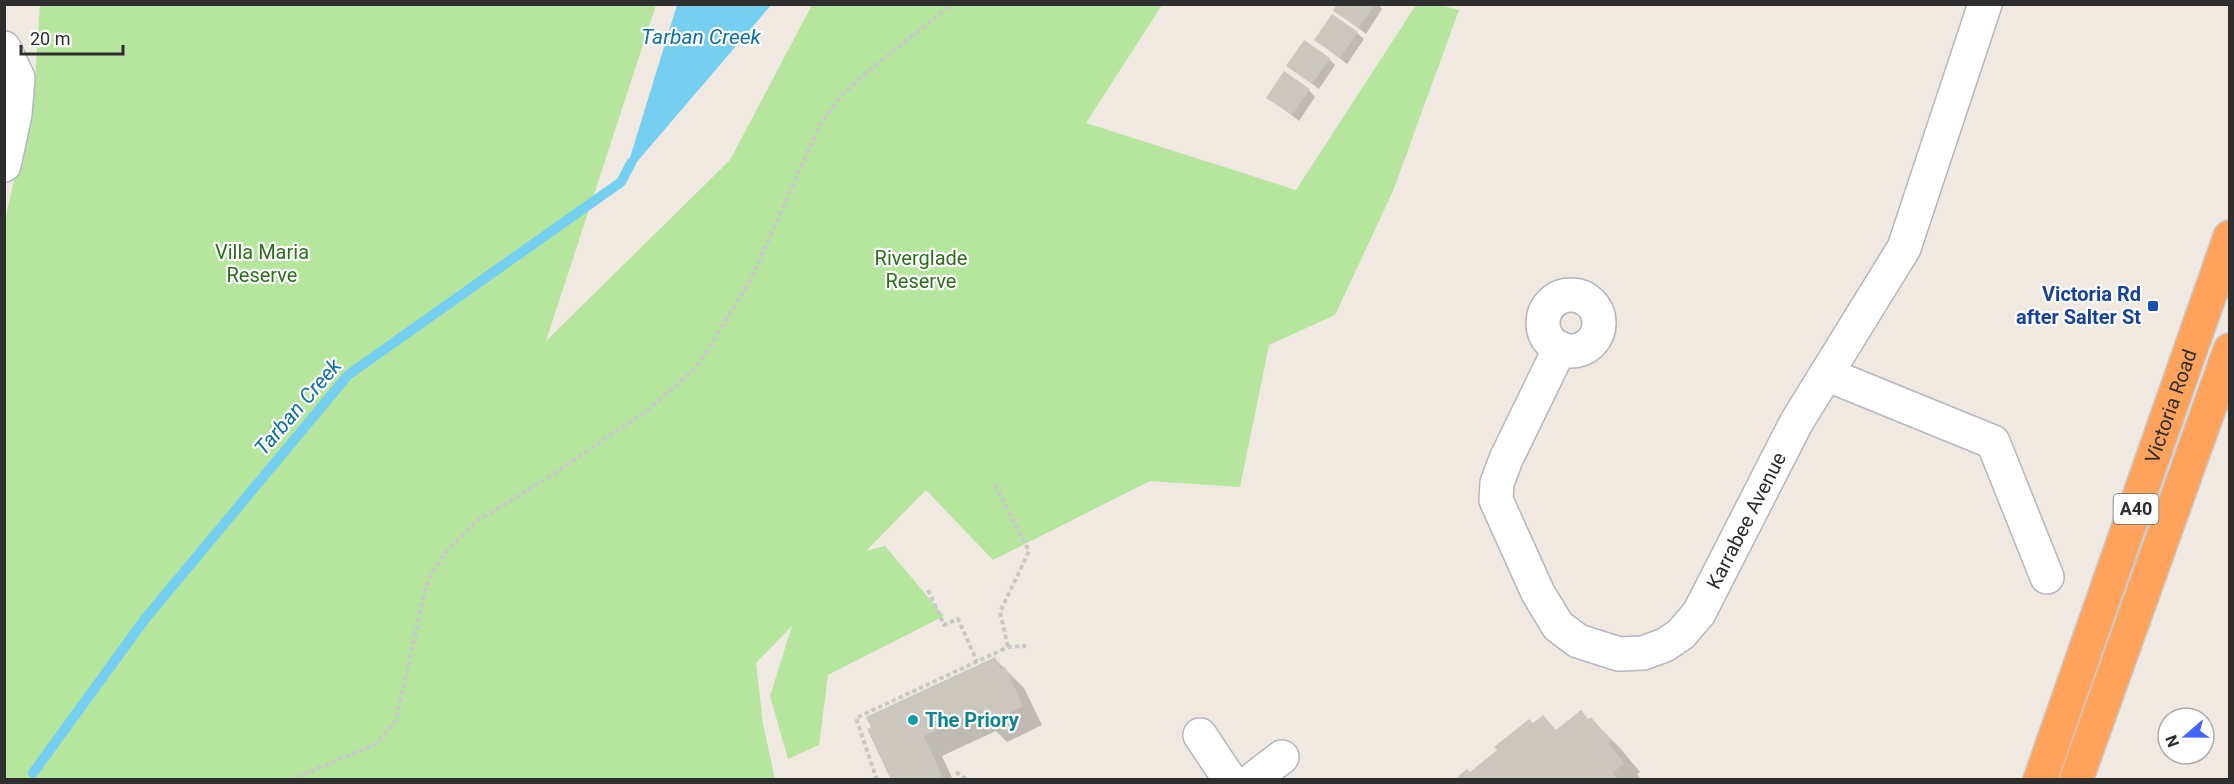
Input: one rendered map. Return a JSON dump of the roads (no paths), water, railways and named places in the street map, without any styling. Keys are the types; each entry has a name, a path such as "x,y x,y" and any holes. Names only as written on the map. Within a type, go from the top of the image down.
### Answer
{"highway":[{"name":"Victoria Road","path":"2040,780 2229,237"},
{"name":"Victoria Road","path":"2076,780 2229,350"}],"street":[{"name":"Karrabee Avenue","path":"1560,348 1506,459 1497,483 1496,500 1538,593 1558,626 1578,641 1619,654 1643,652 1665,645 1681,634 1699,613 1791,432 1904,248 1985,4"},
{"path":"4,48 18,78 15,114 4,165"},
{"path":"1826,374 1993,442 2047,577"},
{"path":"1200,735 1230,780"},
{"path":"1252,780 1282,757"}],"water":[{"name":"Tarban Creek","path":"677,5 771,5 624,177"}],"waterway":[{"name":"Tarban Creek","path":"33,773 145,619 348,375 621,182 631,163"}],"place":[{"name":"Victoria Rd after Salter St","path":"2153,306"},
{"name":"The Priory","path":"913,720"}],"park label":[{"name":"Villa Maria Reserve","path":"262,264"},
{"name":"Riverglade Reserve","path":"921,270"}]}
